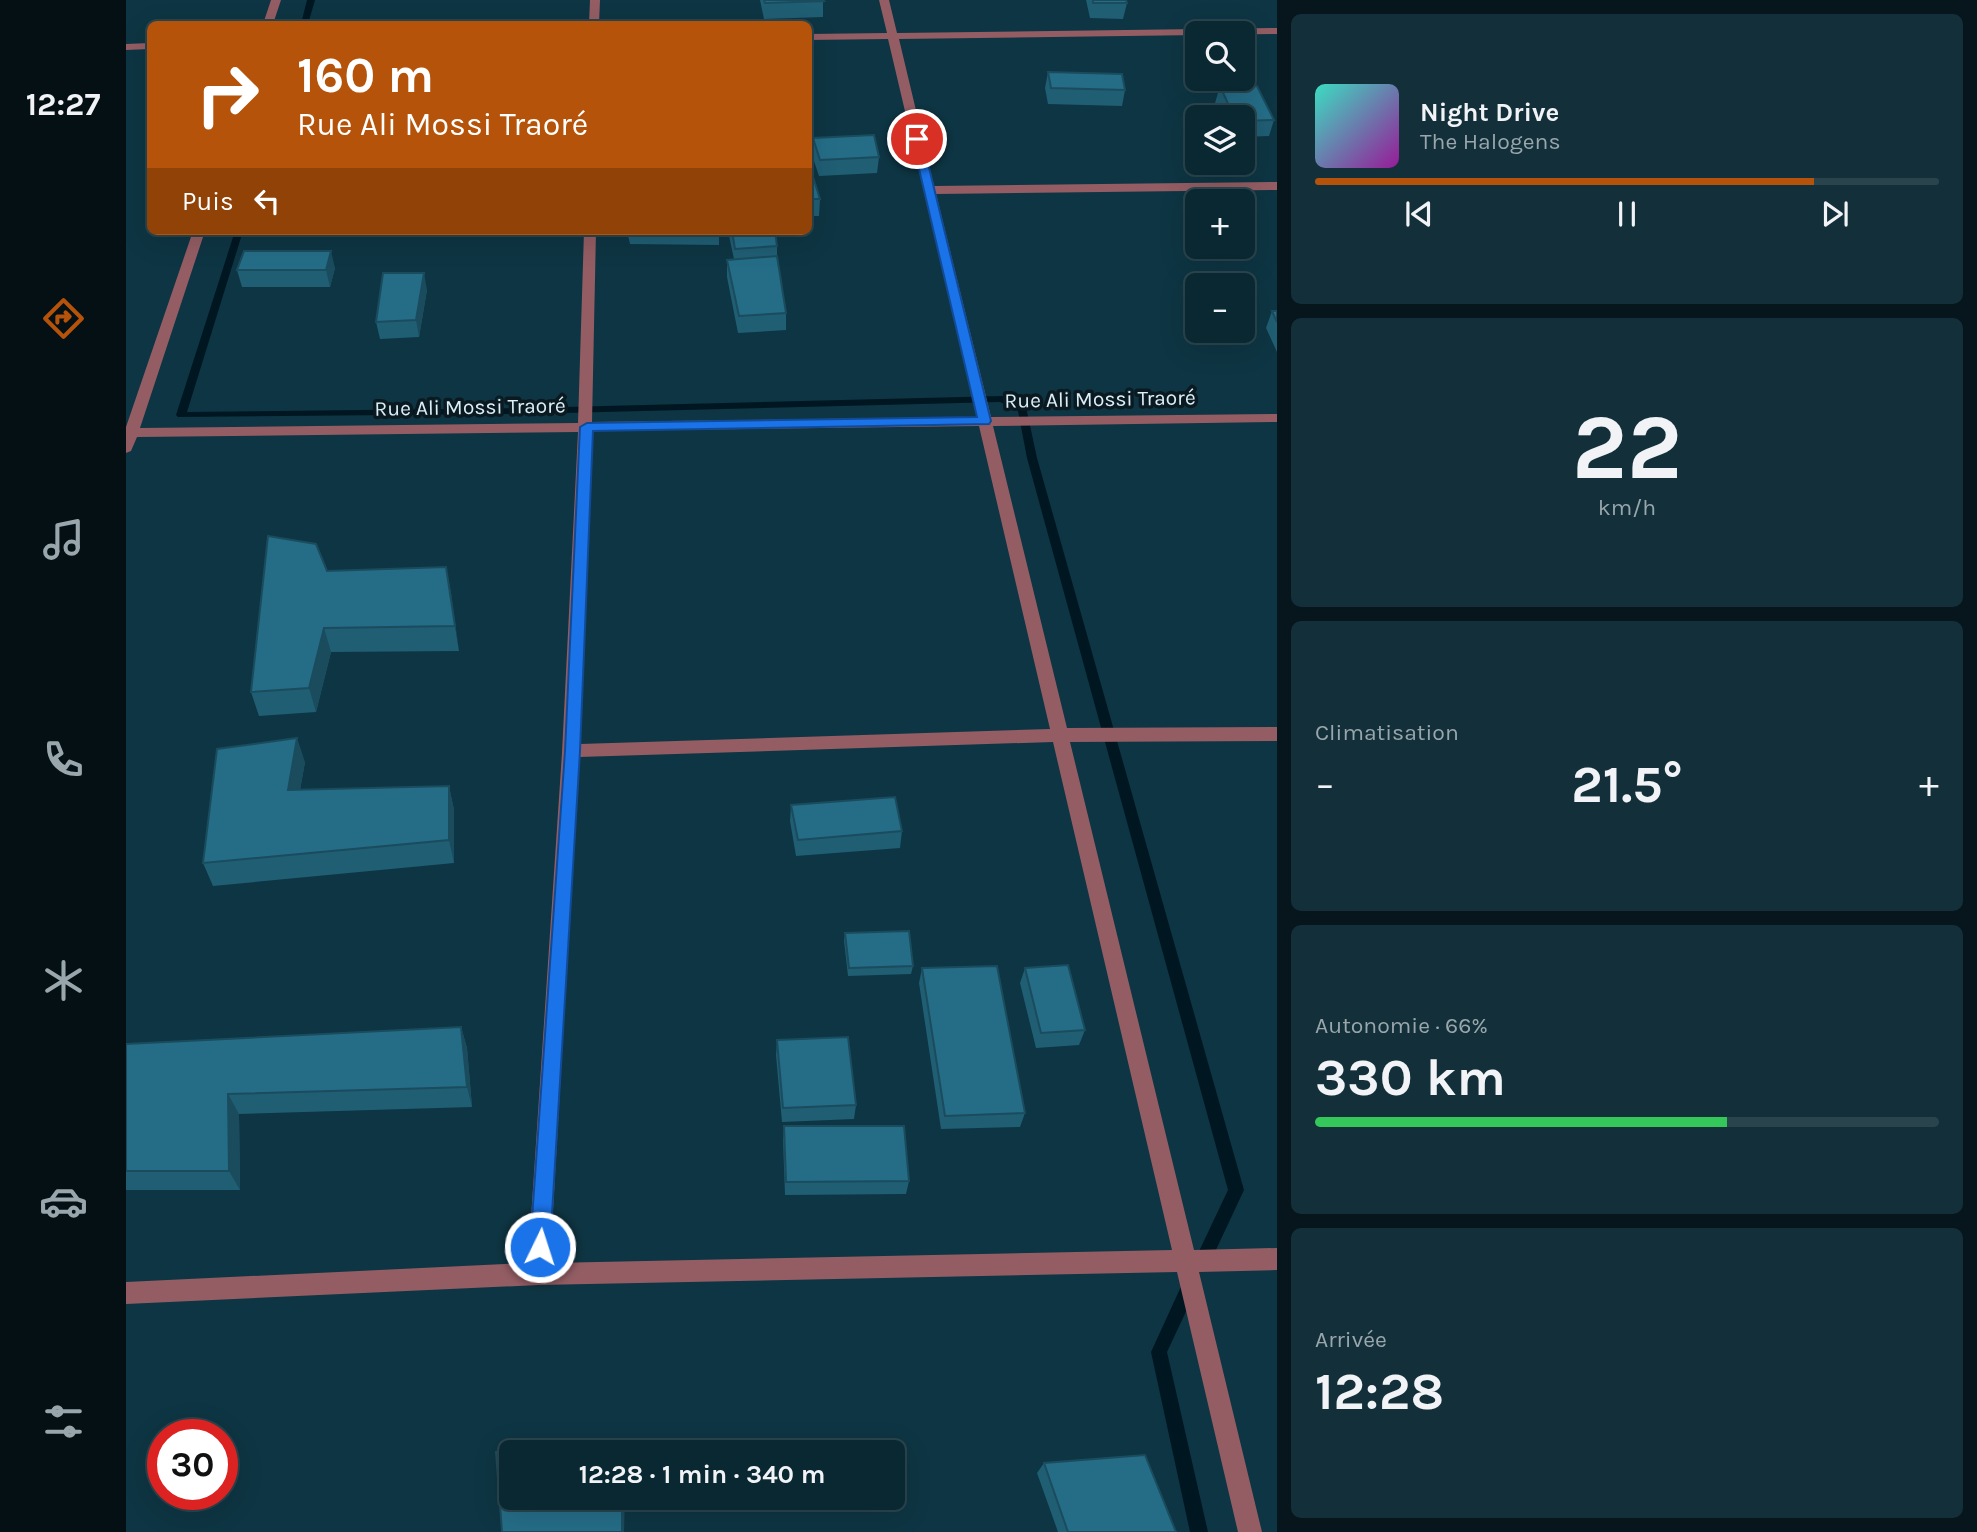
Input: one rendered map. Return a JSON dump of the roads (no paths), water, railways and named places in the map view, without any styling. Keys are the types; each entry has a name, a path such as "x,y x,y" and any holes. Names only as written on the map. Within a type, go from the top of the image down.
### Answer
{"street":[{"path":"269,21 276,0"},
{"path":"594,21 595,0"},
{"path":"884,0 1250,1532"},
{"path":"812,37 1277,31"},
{"path":"126,47 147,46"},
{"path":"930,190 1277,186"},
{"path":"126,448 198,235"},
{"path":"538,1274 572,751 587,427 590,235"},
{"name":"Rue Ali Mossi Traoré","path":"129,433 1277,418"},
{"path":"572,751 1060,735 1277,734"},
{"path":"126,1293 538,1274 1277,1259"}],"waterway":[{"path":"305,21 311,0"},
{"path":"238,235 181,415 524,411 1002,399 1023,409 1032,458 1236,1190 1201,1264"},
{"path":"1190,1286 1159,1352 1199,1532"}]}
